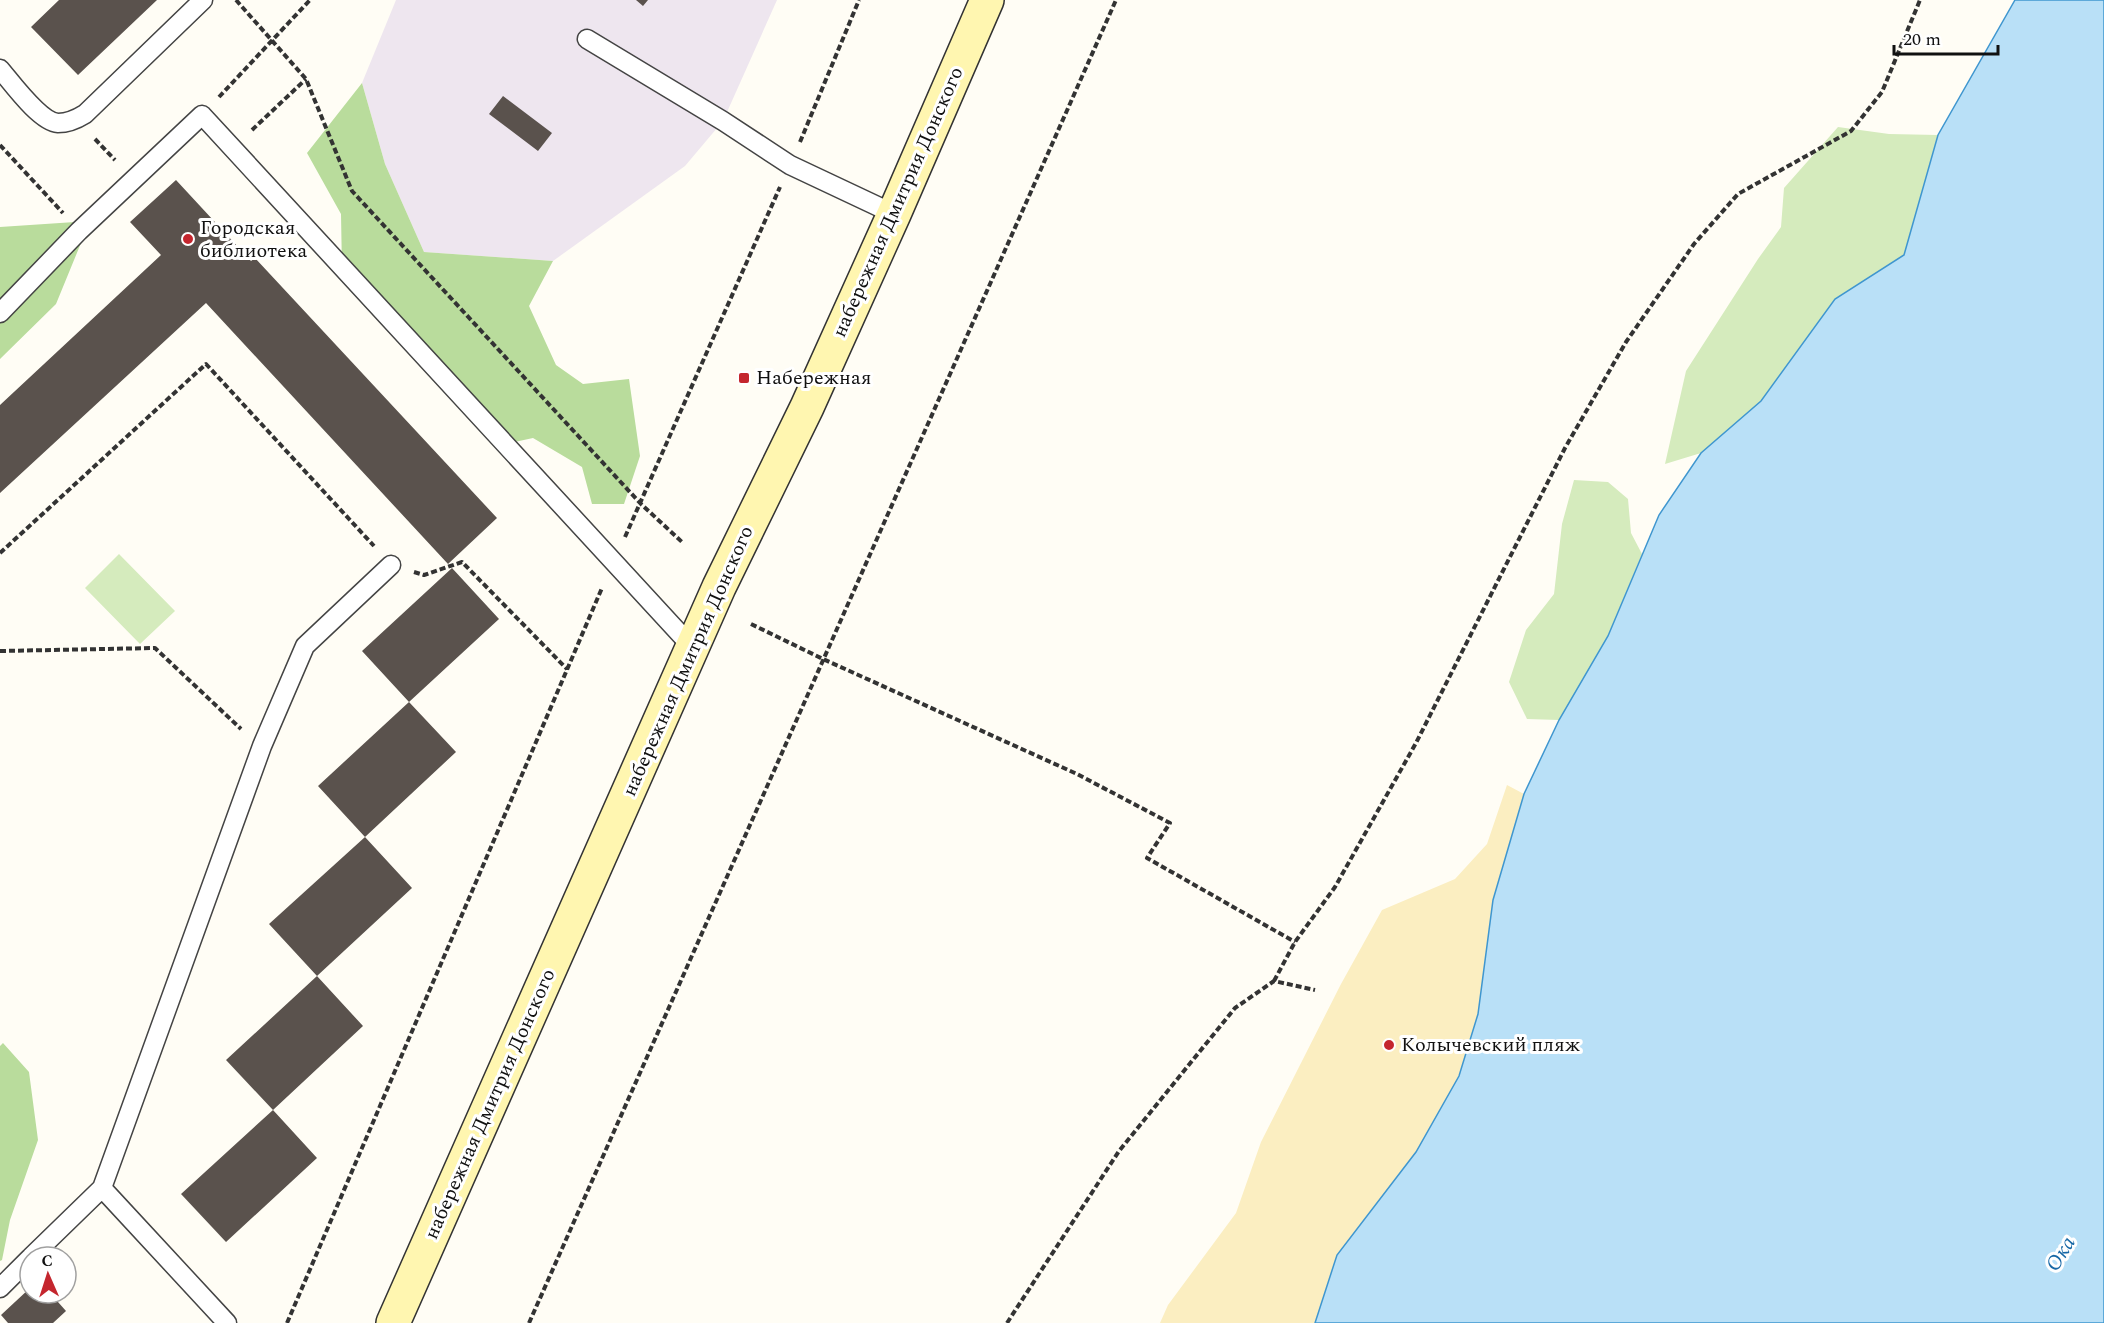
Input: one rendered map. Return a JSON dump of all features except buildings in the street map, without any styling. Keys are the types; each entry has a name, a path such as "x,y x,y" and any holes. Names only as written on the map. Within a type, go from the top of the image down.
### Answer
{"street":[{"name":"набережная Дмитрия Донского","path":"393,1323 718,587 807,407 987,0"}],"lane":[{"path":"0,69 43,117 56,123 76,119 85,114 203,0"},
{"path":"587,39 723,121 790,165 894,213"},
{"path":"0,312 79,231 202,115 693,648"},
{"path":"44,1245 102,1188 262,746 305,646 391,565"},
{"path":"102,1188 227,1323"},
{"path":"0,1288 18,1271"}],"path":[{"path":"236,0 306,79 352,191 641,504 682,542"},
{"path":"202,115 310,0"},
{"path":"287,1323 613,562 641,504 790,165 859,0"},
{"path":"529,1323 1116,0"},
{"path":"1007,1323 1119,1151 1234,1008 1274,981 1294,942 1335,887 1416,743 1565,448 1626,342 1694,244 1738,194 1851,131 1882,92 1920,0"},
{"path":"233,148 306,79"},
{"path":"76,119 133,180"},
{"path":"0,145 79,231"},
{"path":"0,553 206,364 391,565 424,574 462,562 567,669"},
{"path":"751,624 1077,774 1170,823 1147,858 1294,942"},
{"path":"0,651 155,648 242,730"},
{"path":"1274,981 1315,990"}],"shaded area":[{"path":"396,0 777,0 723,121 685,166 553,261 424,252 385,164 362,83"}],"green space":[{"path":"362,83 385,164 424,252 553,261 529,306 556,365 583,384 629,379 640,456 624,504 592,504 582,467 533,438 510,443 342,269 341,214 307,153"},
{"path":"1838,127 1889,134 1938,135 1904,255 1835,299 1761,401 1701,453 1665,464 1686,371 1781,227 1784,188"},
{"path":"90,221 56,304 0,359 0,227"},
{"path":"1574,480 1608,482 1628,499 1631,533 1642,554 1608,636 1559,720 1527,719 1509,682 1526,630 1554,594 1562,524"},
{"path":"119,554 175,611 140,644 85,588"},
{"path":"3,1043 29,1072 38,1140 10,1220 0,1261 0,1046"}],"sand":[{"name":"Колычевский пляж","path":"1507,785 1524,794 1493,900 1478,1014 1459,1076 1416,1152 1337,1255 1315,1323 1160,1323 1168,1305 1236,1213 1261,1142 1341,984 1382,910 1455,879 1487,844"}],"water":[{"name":"Ока","path":"2015,0 2104,0 2104,1323 1315,1323 1337,1255 1416,1152 1459,1076 1478,1014 1493,900 1524,794 1559,720 1608,636 1659,515 1701,453 1761,401 1835,299 1904,255 1938,135"}],"place":[{"name":"Городская библиотека","path":"188,239"},
{"name":"Набережная","path":"744,378"},
{"name":"Колычевский пляж","path":"1389,1045"}]}
